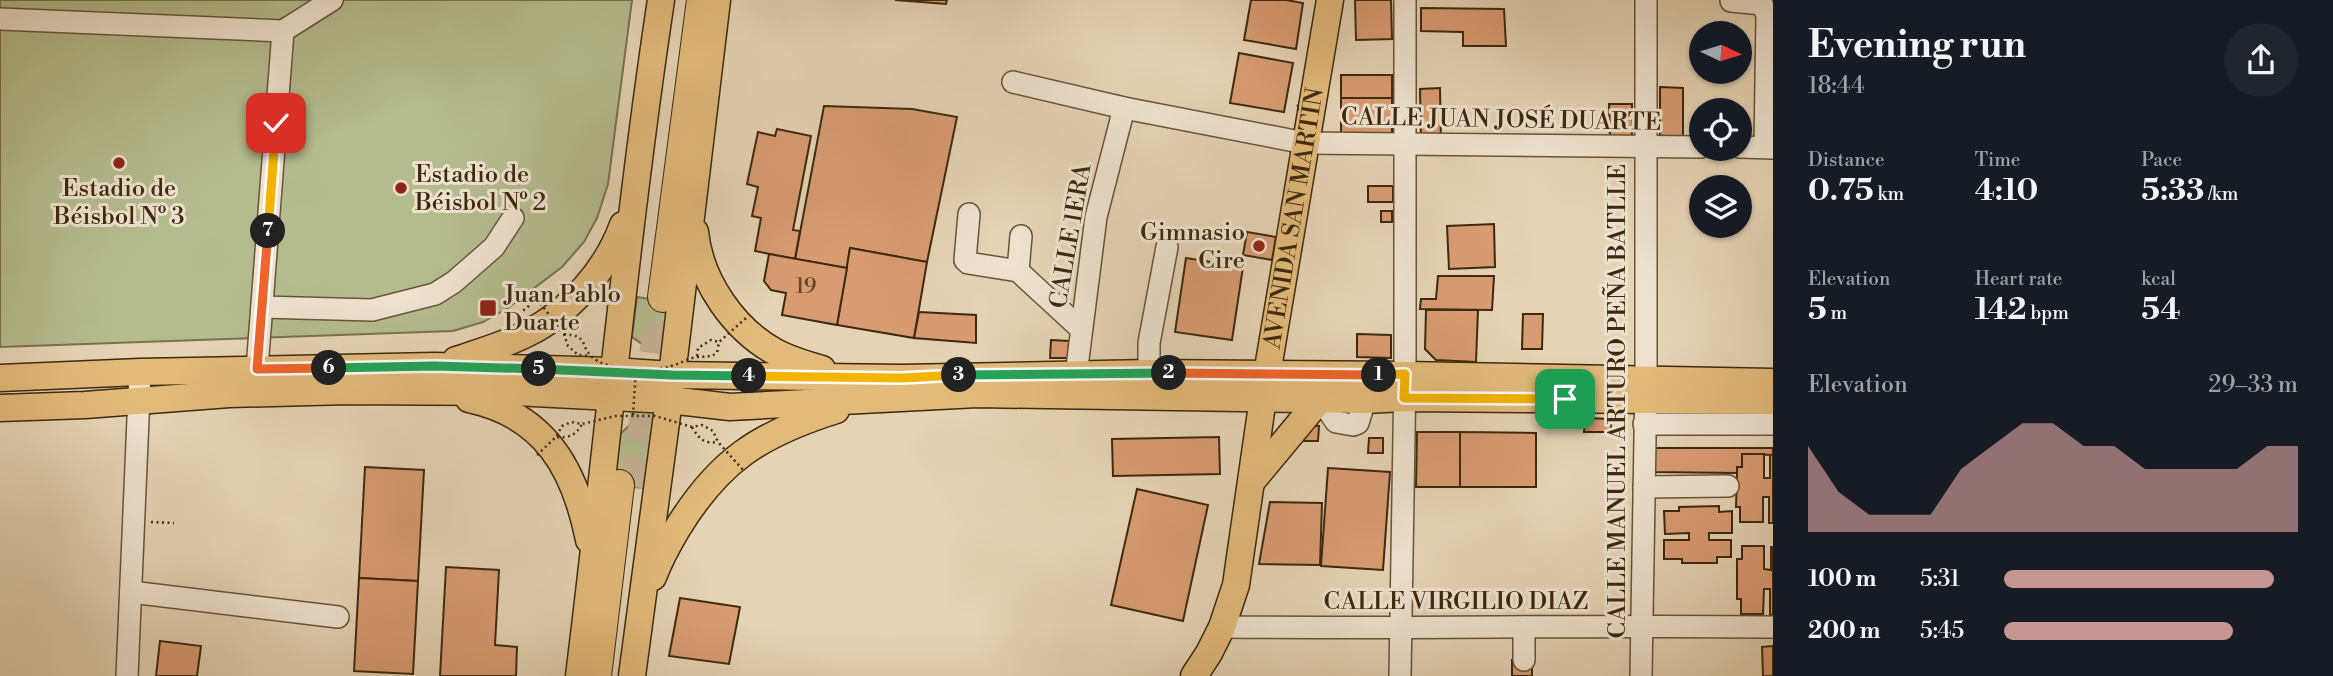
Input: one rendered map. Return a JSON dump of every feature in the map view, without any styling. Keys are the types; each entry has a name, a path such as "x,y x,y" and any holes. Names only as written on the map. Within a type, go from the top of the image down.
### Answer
{"highway":[{"path":"687,0 654,296 702,0"},
{"path":"596,676 627,486 612,676"}],"main road":[{"path":"579,676 620,379 635,194 661,0"},
{"path":"632,676 671,388 717,0"},
{"name":"AVENIDA SAN MARTÍN","path":"1194,676 1223,626 1236,585 1330,0"},
{"path":"694,188 695,236 703,268 714,291 745,330 775,352 863,388 977,394 1266,386 1405,386 1645,401 1773,401"},
{"path":"0,408 229,394 349,391 436,379 527,333 569,303 598,272 617,240 635,194"},
{"path":"0,378 257,369 436,379 620,379 671,388 730,407 863,388 1076,375 1149,373 1266,386 1320,399 1365,400 1405,386"},
{"path":"436,379 517,417 549,444 571,476 582,506 589,542 588,602"},
{"path":"1645,401 1773,382"},
{"path":"641,608 655,572 687,512 728,463 779,431 817,416 863,388"},
{"path":"1251,482 1320,399"}],"street":[{"path":"0,19 283,31 332,0"},
{"path":"1400,676 1405,386 1405,0"},
{"name":"CALLE MANUEL ARTURO PEÑA BATLLE","path":"1642,676 1646,0"},
{"path":"1731,1 1757,2 1762,4 1767,15 1769,148"},
{"path":"257,369 283,31"},
{"name":"CALLE JUAN JOSÉ DUARTE","path":"1013,82 1124,108 1305,143 1689,147"},
{"name":"CALLE 1ERA","path":"1076,375 1096,216 1124,108"},
{"path":"969,214 963,257 968,262 1018,271 1081,329"},
{"path":"262,307 372,310 435,294 454,282 494,247 513,218"},
{"path":"1018,271 1021,236"},
{"path":"1149,373 1149,343 1167,247"},
{"path":"127,676 140,372"},
{"path":"1645,401 1773,425"},
{"path":"1644,487 1728,486"},
{"path":"131,592 338,617"},
{"name":"CALLE VIRGILIO DIAZ","path":"1223,626 1399,629 1773,627"},
{"path":"1524,627 1524,660"}],"path":[{"path":"537,299 564,334 568,346 578,355 590,356 604,363 620,379 633,415"},
{"path":"620,379 697,357 706,359 717,353 719,342 746,318"},
{"path":"564,334 576,335 586,344 590,356"},
{"path":"697,357 698,348 711,340 719,342"},
{"path":"537,455 556,437 562,426 571,422 582,424 599,418 655,416 692,427 702,425 713,431 718,442 744,471"},
{"path":"556,437 568,438 577,433 582,424"},
{"path":"692,427 698,437 708,443 718,442"},
{"path":"134,520 174,523"}],"green space":[{"path":"0,0 632,0 608,184 597,218 584,242 562,267 508,308 483,322 453,331 0,347"},
{"path":"637,297 671,302 666,334 657,345 642,344 632,337"},
{"path":"639,422 650,425 657,432 650,488 614,486 620,434 630,425"}],"building":[{"path":"895,0 947,0 946,4"},
{"path":"1251,0 1303,3 1296,49 1244,40"},
{"path":"1355,0 1391,0 1392,39 1356,40"},
{"path":"1421,8 1504,9 1506,46 1463,46 1463,32 1421,31"},
{"path":"1239,53 1293,63 1284,112 1230,103"},
{"path":"1341,75 1392,75 1392,98 1341,98"},
{"path":"1660,87 1683,88 1683,144 1660,139"},
{"path":"1440,88 1441,143 1421,141 1420,89"},
{"path":"1341,98 1392,98 1392,138 1341,138"},
{"path":"1609,104 1632,104 1632,138 1610,141"},
{"path":"824,106 912,109 957,117 927,262 850,248 847,268 795,259"},
{"path":"777,129 811,136 793,230 800,231 795,259 755,251 761,218 752,216 758,187 747,184 758,132 775,136"},
{"path":"1368,186 1393,186 1393,202 1368,202"},
{"path":"1381,211 1392,211 1392,222 1381,222"},
{"path":"1494,224 1495,267 1449,269 1447,226"},
{"name":"Gimnasio Cire","path":"1247,232 1276,237 1272,260 1243,255"},
{"path":"850,248 927,262 914,338 837,325"},
{"path":"769,254 847,268 837,325 782,315 786,293 771,290 764,281"},
{"path":"1186,258 1243,267 1232,340 1175,332"},
{"path":"1438,276 1494,276 1492,310 1420,309 1421,299 1436,299"},
{"path":"1426,310 1478,310 1476,362 1436,360 1425,349"},
{"path":"919,312 976,315 976,343 914,338"},
{"path":"1523,314 1543,314 1542,349 1522,349"},
{"path":"1357,334 1391,335 1391,358 1357,357"},
{"path":"1051,340 1069,341 1068,358 1050,358"},
{"path":"1585,418 1611,419 1611,432 1584,432"},
{"path":"1302,425 1319,426 1318,441 1302,441"},
{"path":"1417,432 1460,432 1460,487 1416,487"},
{"path":"1460,432 1536,433 1536,487 1460,487"},
{"path":"1219,437 1220,474 1113,476 1112,439"},
{"path":"1369,438 1383,438 1383,453 1368,453"},
{"path":"1652,448 1773,448 1773,455 1742,454 1742,467 1737,467 1737,473 1651,472"},
{"path":"1742,454 1764,454 1764,478 1770,478 1770,455 1773,455 1773,523 1769,523 1769,497 1763,497 1763,522 1740,522 1740,507 1736,507 1737,467 1742,467"},
{"path":"365,467 424,470 418,581 359,578"},
{"path":"1328,468 1390,472 1383,570 1321,566"},
{"path":"1137,489 1208,505 1183,621 1111,605"},
{"path":"1270,502 1322,503 1320,565 1259,564"},
{"path":"1719,506 1719,512 1732,511 1732,533 1709,533 1709,540 1731,540 1731,557 1717,557 1717,563 1682,563 1682,559 1664,559 1664,540 1689,540 1689,533 1665,534 1664,511 1679,511 1679,507"},
{"path":"1742,546 1764,546 1764,569 1771,570 1773,547 1773,615 1770,615 1770,589 1764,589 1763,614 1741,614 1741,599 1737,599 1737,559 1742,559"},
{"path":"446,567 499,570 495,645 517,647 516,676 440,676"},
{"path":"359,578 418,581 413,674 354,671"},
{"path":"680,598 740,607 729,664 669,656"},
{"path":"160,641 201,646 197,676 156,676"},
{"path":"1773,646 1773,676 1763,676 1762,647"},
{"path":"1512,660 1532,660 1532,676 1512,676"}],"tunnel":[{"path":"634,487 663,297"}],"place":[{"name":"Estadio de Béisbol Nº 3","path":"119,163"},
{"name":"Estadio de Béisbol Nº 2","path":"401,188"},
{"name":"Gimnasio Cire","path":"1259,246"},
{"name":"Juan Pablo Duarte","path":"488,308"}],"route":[{"path":"276,123 257,369 435,366 672,375 902,378 1149,373 1405,374 1404,398 1565,399"}]}
